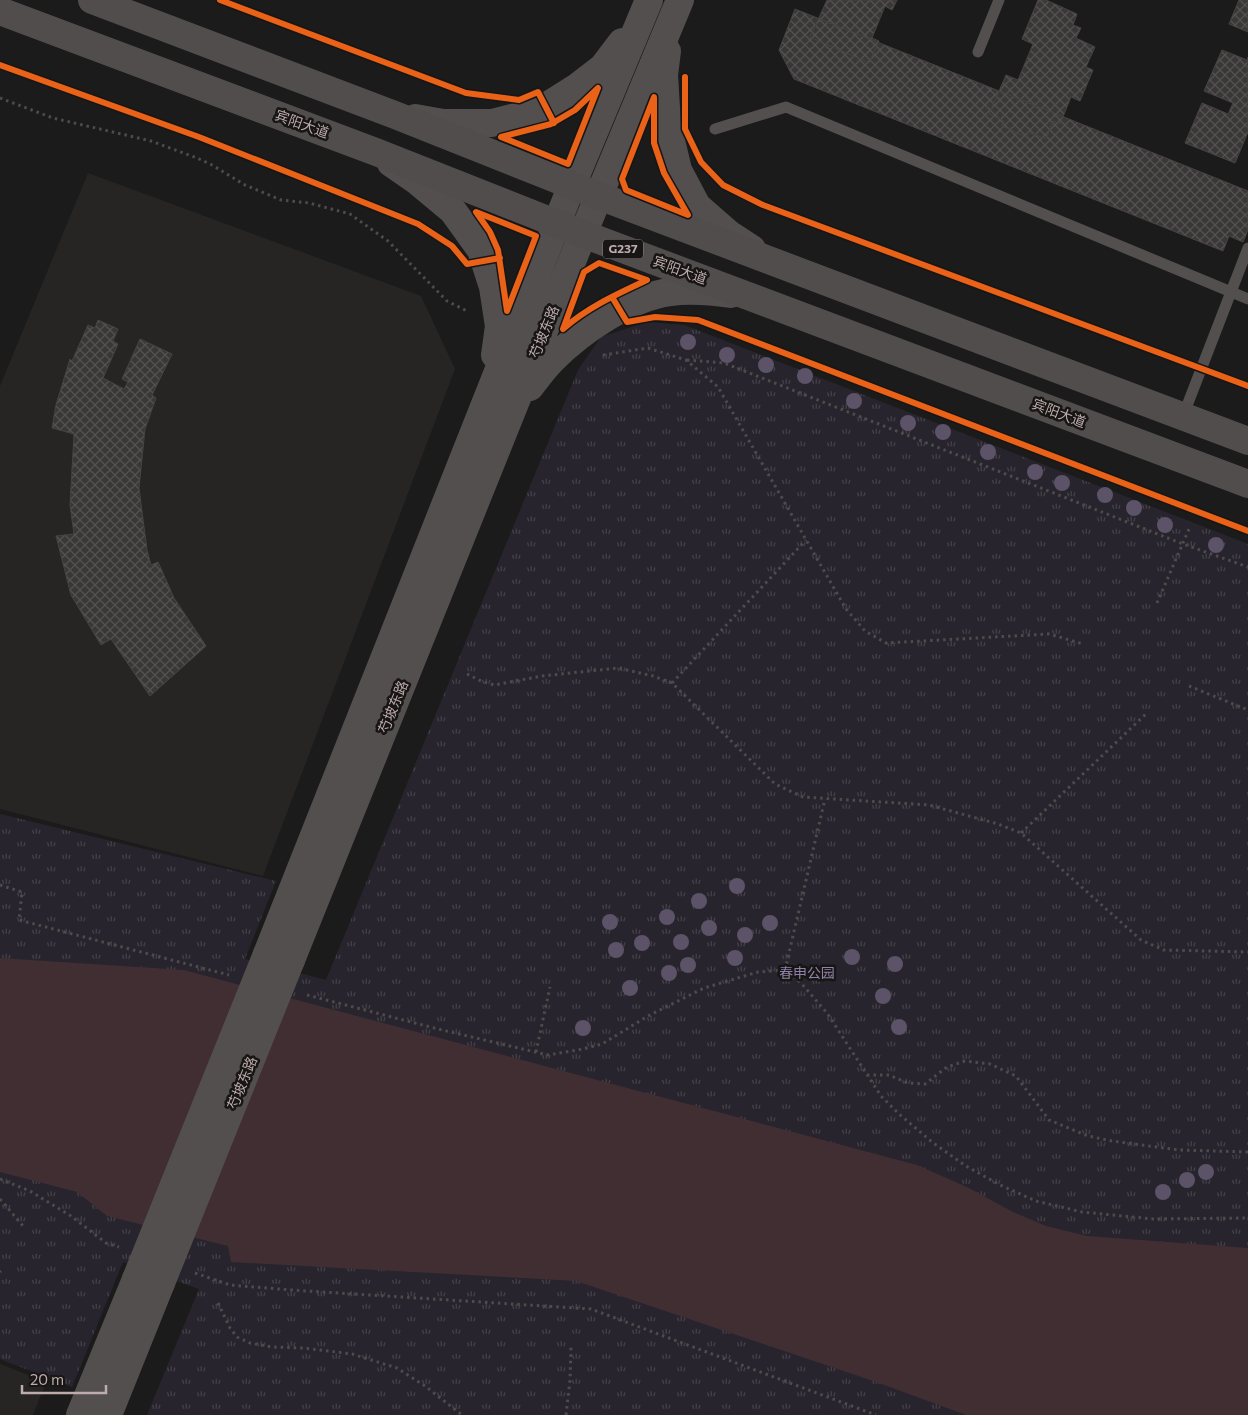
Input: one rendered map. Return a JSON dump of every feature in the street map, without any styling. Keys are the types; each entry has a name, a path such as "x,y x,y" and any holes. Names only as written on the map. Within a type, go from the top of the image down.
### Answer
{"highway":[{"path":"92,0 395,115 599,196 1248,440"},
{"name":"宾阳大道","path":"0,12 376,152 583,234 1248,484"}],"street":[{"path":"395,115 443,123 492,122 540,111 603,67 646,6"},
{"name":"芍坡东路","path":"279,957 488,396 646,6"},
{"path":"675,11 664,75 667,124 678,170 697,206 729,234 764,257"},
{"name":"芍坡东路","path":"108,1415 149,1281 279,957 514,408 675,11"},
{"path":"376,152 417,181 453,212 481,250 493,287 499,326 488,396"},
{"path":"514,408 552,360 596,324 631,304 668,292 697,290 754,298"},
{"name":"芍坡东路","path":"80,1415 149,1281"}],"lane":[{"path":"978,52 999,0"},
{"path":"715,130 786,107 1248,299"},
{"path":"1183,416 1248,248"}],"path":[{"path":"0,98 53,118 151,141 197,158 245,185 281,200 309,203 350,214 388,241 447,301 470,313"},
{"path":"599,355 648,348 686,360 724,363 1183,544 1248,567"},
{"path":"686,360 718,387 846,609 865,631 886,643 1049,634 1082,644"},
{"path":"1157,603 1189,529"},
{"path":"672,683 806,540"},
{"path":"466,674 494,685 542,676 618,668 653,676 672,683 775,784 803,797 929,805 998,824 1020,833 1141,940 1164,950 1248,952"},
{"path":"1189,686 1248,710"},
{"path":"1020,833 1148,712"},
{"path":"785,970 825,799"},
{"path":"0,885 22,892 19,920 230,975"},
{"path":"298,993 442,1030 548,1054 602,1044 648,1016 704,988 758,972 785,970 801,983 826,1013 881,1096 932,1142 966,1166 1000,1185 1036,1201 1082,1212 1154,1219 1248,1218"},
{"path":"536,1052 550,987"},
{"path":"867,1075 888,1074 908,1083 925,1084 947,1066 965,1061 990,1064 1016,1076 1049,1120 1088,1136 1178,1150 1248,1152"},
{"path":"0,1179 30,1190 71,1216 106,1243 124,1249"},
{"path":"0,1199 23,1226"},
{"path":"194,1273 230,1285 282,1290 591,1310 876,1415"},
{"path":"218,1303 237,1337 250,1343 272,1347 304,1348 352,1354 397,1368 425,1386 462,1415"},
{"path":"566,1415 571,1348"}],"shaded area":[{"path":"88,173 421,296 455,369 263,876 0,809 0,386"},
{"path":"0,958 184,970 917,1165 1046,1226 1087,1236 1248,1248 1248,1415 966,1415 876,1382 576,1281 231,1262 228,1246 107,1216 77,1192 0,1172"},
{"path":"0,1364 46,1382 33,1415 0,1415"}],"green space":[{"name":"春申公园","path":"647,322 684,325 1248,544 1248,1415 147,1415 199,1289 123,1262 72,1387 0,1359 0,814 276,881 245,959 326,980 578,370 601,337"}],"building":[{"path":"827,0 897,0 892,10 885,6 872,38 879,41 869,63 810,37"},
{"path":"1038,0 1046,0 1077,14 1073,25 1081,28 1076,38 1095,47 1086,67 1093,70 1080,101 1071,97 1060,124 1053,121 1046,139 1028,132 1026,137 1002,126 1004,121 989,114 1006,75 1018,80 1033,44 1022,39"},
{"path":"1239,0 1248,0 1248,32 1229,24"},
{"path":"795,9 1248,191 1248,230 1243,242 1229,236 1223,251 794,79 779,50"},
{"path":"1222,50 1247,60 1248,57 1248,132 1235,163 1185,143 1202,103 1228,114 1233,103 1204,91"},
{"path":"98,320 118,329 113,341 118,344 103,378 124,389 128,382 122,379 140,339 172,354 152,395 156,398 145,429 139,488 147,550 151,565 158,562 174,598 206,646 150,696 111,639 101,645 71,595 56,536 74,534 70,505 74,434 52,428 56,405 70,359 72,361 88,325 95,328"}],"cycle path":[{"path":"220,0 466,93 519,100 538,92 554,123"},
{"path":"0,65 199,137 418,224 452,246 467,264 500,258"},
{"path":"685,77 685,129 701,162 723,185 763,205 1248,386"},
{"path":"598,88 568,164 501,137 551,124 575,110 598,88"},
{"path":"654,97 654,143 664,173 688,215 626,190 622,179 654,97"},
{"path":"476,212 536,236 507,311 498,250 490,232 476,212"},
{"path":"599,263 647,280 593,308 563,329 584,272 599,263"},
{"path":"612,297 627,322 655,317 698,320 1248,531"}]}
